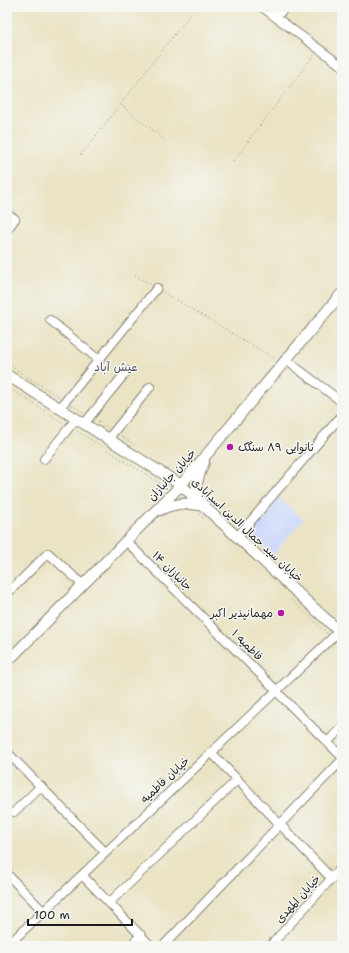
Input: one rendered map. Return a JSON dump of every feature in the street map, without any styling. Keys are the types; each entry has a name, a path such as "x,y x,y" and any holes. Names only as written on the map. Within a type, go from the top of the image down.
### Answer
{"main road":[{"name":"خیابان جانبازان","path":"7,662 181,485 342,293"},
{"name":"خیابان سید جمال الدین اسدآبادی","path":"7,376 181,485 341,631"},
{"path":"205,506 199,497 196,490 196,485 206,456"},
{"path":"156,511 168,506 186,503 205,506"}],"street":[{"path":"262,7 342,66"},
{"path":"276,18 285,7"},
{"path":"7,214 15,220 7,230"},
{"path":"59,409 157,288"},
{"path":"50,320 99,360"},
{"path":"285,362 342,402"},
{"path":"44,459 127,371"},
{"path":"108,439 150,387"},
{"path":"237,537 342,415"},
{"name":"جانبازان ۱۴","path":"126,541 202,616"},
{"path":"7,594 48,553 83,585"},
{"name":"فاطمیه ۱","path":"202,616 342,759"},
{"name":"خیابان فاطمیه","path":"7,946 276,690 341,631"},
{"path":"327,742 342,728"},
{"path":"7,752 105,852"},
{"path":"211,752 332,879"},
{"path":"163,946 342,759"},
{"path":"109,903 237,780"},
{"path":"14,812 40,786"},
{"name":"خیابان المهدی","path":"270,946 342,868"},
{"path":"7,874 43,911"},
{"path":"82,875 151,946"},
{"path":"130,946 141,935"}],"path":[{"path":"81,155 196,7"},
{"path":"233,161 319,49"},
{"path":"120,104 165,140"},
{"path":"135,275 285,362"}],"shaded area":[{"path":"277,496 303,519 273,555 247,531"}],"place":[{"name":"نانوایی ۸۹ سنگک","path":"230,447"},
{"name":"مهمانپذیر اکبر","path":"281,613"}],"district":[{"name":"عیش آباد","path":"116,367"}]}
